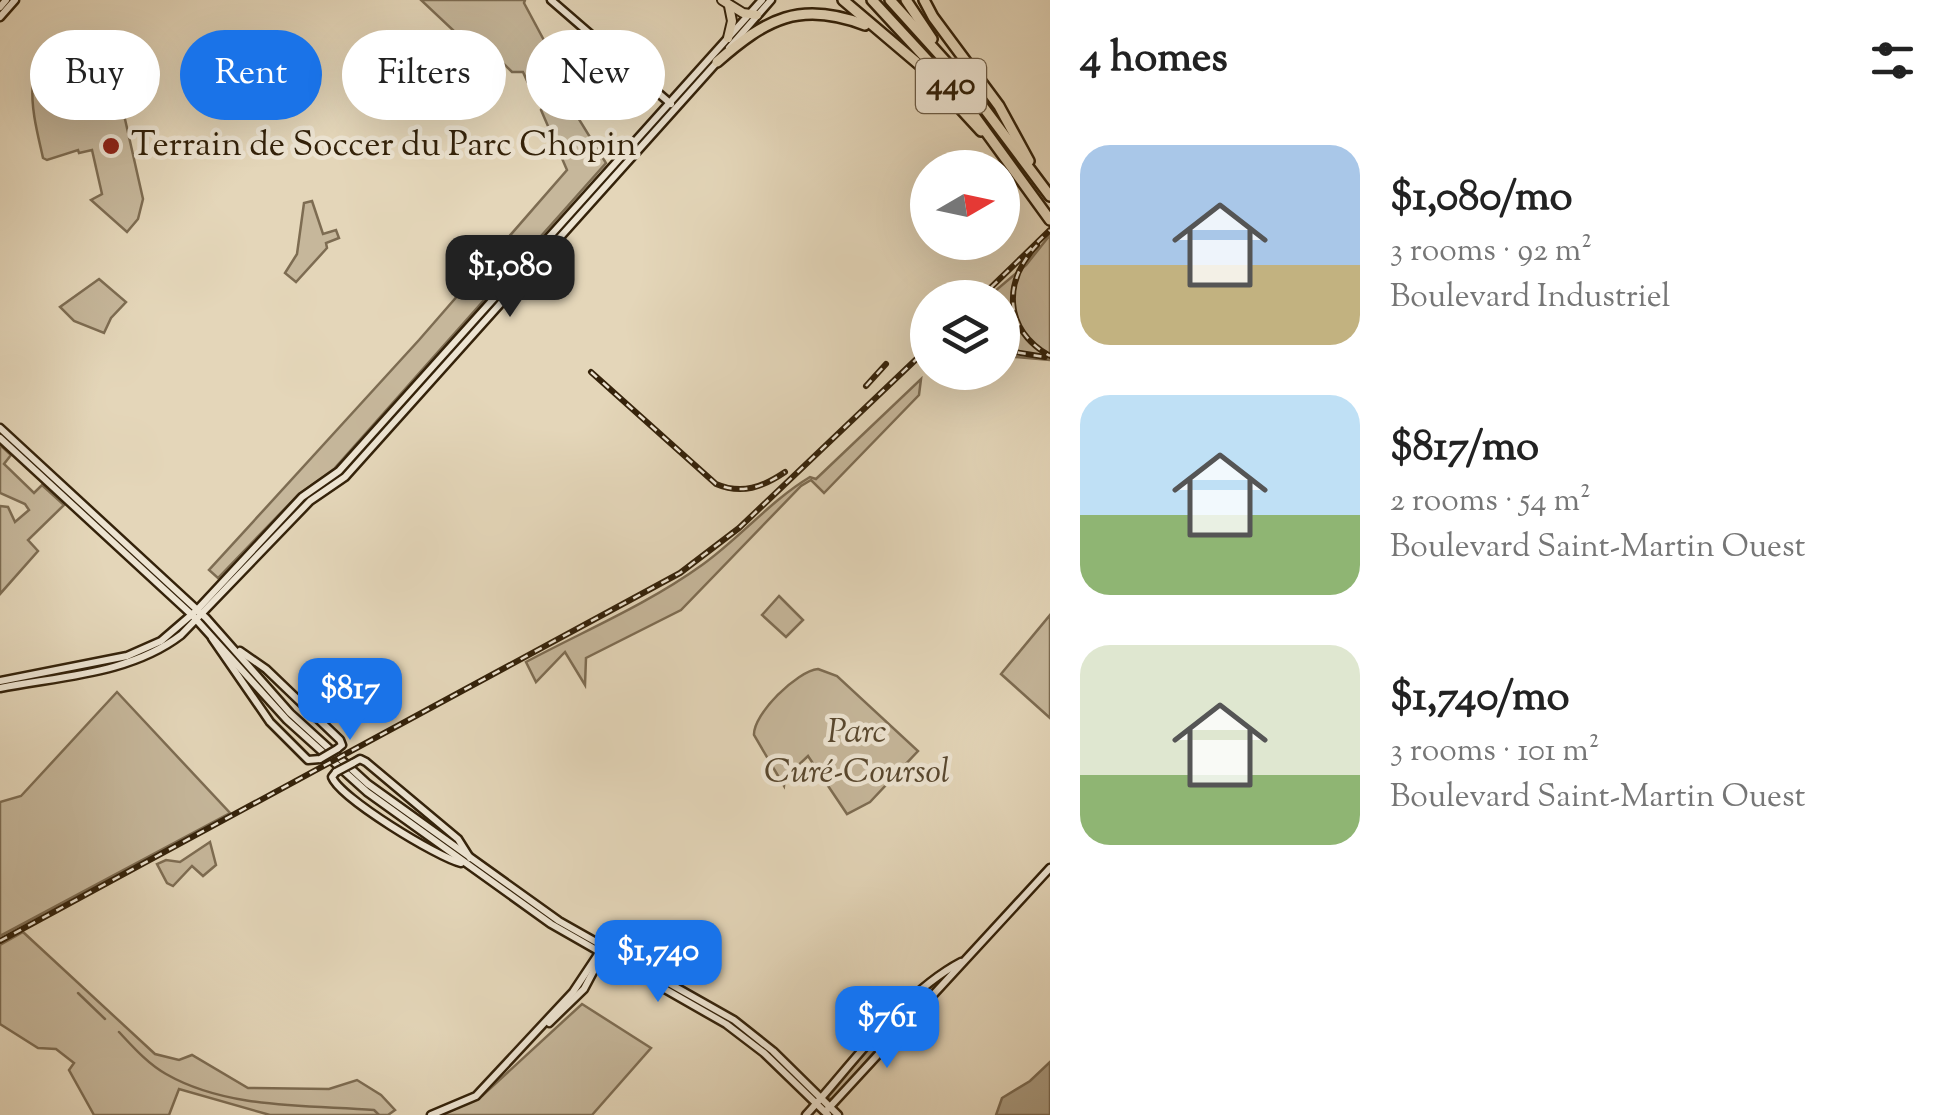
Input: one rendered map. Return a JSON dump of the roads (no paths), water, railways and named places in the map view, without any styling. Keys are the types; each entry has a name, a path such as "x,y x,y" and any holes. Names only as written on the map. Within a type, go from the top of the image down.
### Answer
{"highway":[{"path":"843,0 906,52 1022,179"},
{"name":"440","path":"872,0 957,92 1050,220"},
{"name":"440","path":"890,0 941,54 1050,196"},
{"path":"906,0 941,54"},
{"path":"924,0 1000,106 1038,180"},
{"path":"717,62 772,15 810,4 848,14 906,52"}],"main road":[{"path":"0,6 6,0"},
{"path":"0,17 15,0"},
{"path":"551,0 672,105"},
{"path":"0,684 132,662 158,652 213,598 304,496 339,471 672,105 717,62 762,0"},
{"path":"183,602 213,598 310,502 345,477 728,38 771,0"},
{"path":"726,3 732,20 728,38"},
{"path":"726,3 753,15"},
{"path":"0,428 211,628 257,662 340,740 338,750 310,761 251,694 214,643 211,628 210,613 213,598"},
{"path":"0,438 183,602 181,631"},
{"path":"263,540 265,550"},
{"path":"181,631 211,628 294,717 368,784 468,861 603,952 728,1016 760,1041 827,1112 840,1115 840,1096"},
{"path":"235,648 259,682"},
{"path":"251,694 268,673"},
{"path":"364,760 464,846 468,861 455,862 352,798 332,781 336,772 364,760"},
{"path":"827,1112 1050,868"},
{"path":"431,1115 476,1096 540,1030 603,952"},
{"path":"805,1115 904,1007 949,968 962,962"},
{"path":"803,1086 832,1086"},
{"path":"803,1086 805,1115"}],"waterway":[{"path":"78,993 105,1019"},
{"path":"119,1032 159,1070 215,1094 267,1103 374,1110 379,1115"}],"railway":[{"path":"999,280 1050,230"},
{"path":"1037,245 1018,274 1013,304 1023,332 1050,356"},
{"path":"1020,353 1045,357"},
{"path":"866,386 886,364"},
{"path":"0,941 680,573 739,528 910,365"},
{"path":"591,372 716,484 752,488 785,472"}],"place":[{"name":"Terrain de Soccer du Parc Chopin","path":"111,146"}],"park label":[{"name":"Parc Curé-Coursol","path":"857,753"}]}
